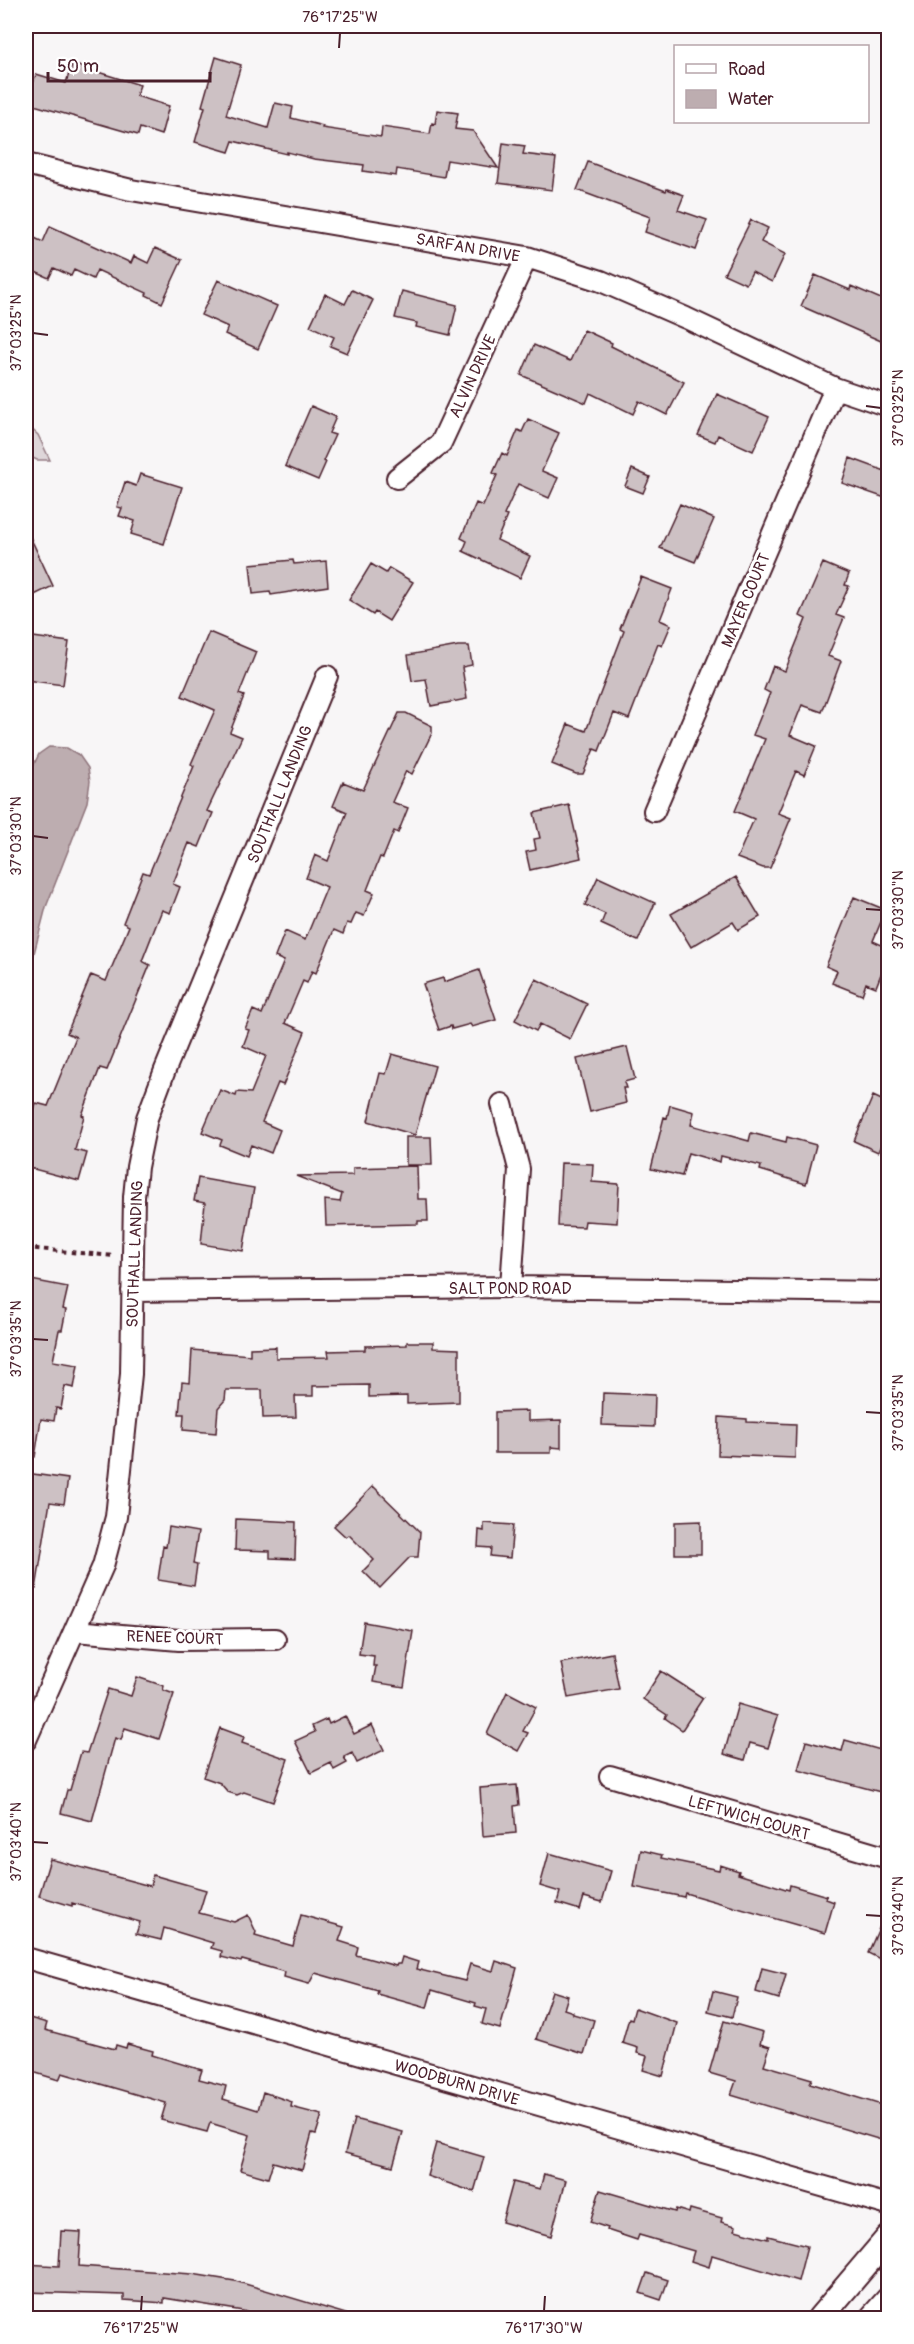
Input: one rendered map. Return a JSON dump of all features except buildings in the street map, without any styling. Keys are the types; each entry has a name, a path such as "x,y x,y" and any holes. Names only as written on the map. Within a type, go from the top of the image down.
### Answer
{"street":[{"name":"SARFAN DRIVE","path":"26,164 131,190 527,257 601,281 835,388 888,406"},
{"name":"ALVIN DRIVE","path":"397,478 441,443 527,257"},
{"name":"MAYER COURT","path":"654,811 835,388"},
{"name":"SOUTHALL LANDING","path":"26,1740 103,1566 116,1517 131,1374 134,1197 147,1118 327,676"},
{"path":"502,1104 519,1169 511,1287"},
{"name":"SALT POND ROAD","path":"132,1291 511,1287 888,1292"},
{"name":"RENEE COURT","path":"75,1631 179,1640 275,1639"},
{"name":"LEFTWICH COURT","path":"610,1776 888,1858"},
{"name":"WOODBURN DRIVE","path":"26,1958 888,2205"},
{"path":"820,2319 873,2259 888,2238"},
{"path":"872,2319 888,2300"}],"path":[{"path":"26,1248 133,1258"}],"shaded area":[{"path":"26,424 38,435 50,460 37,460 26,455"}],"water":[{"path":"49,747 67,748 79,755 88,768 90,781 87,802 46,907 26,984 26,781 39,754"}]}
